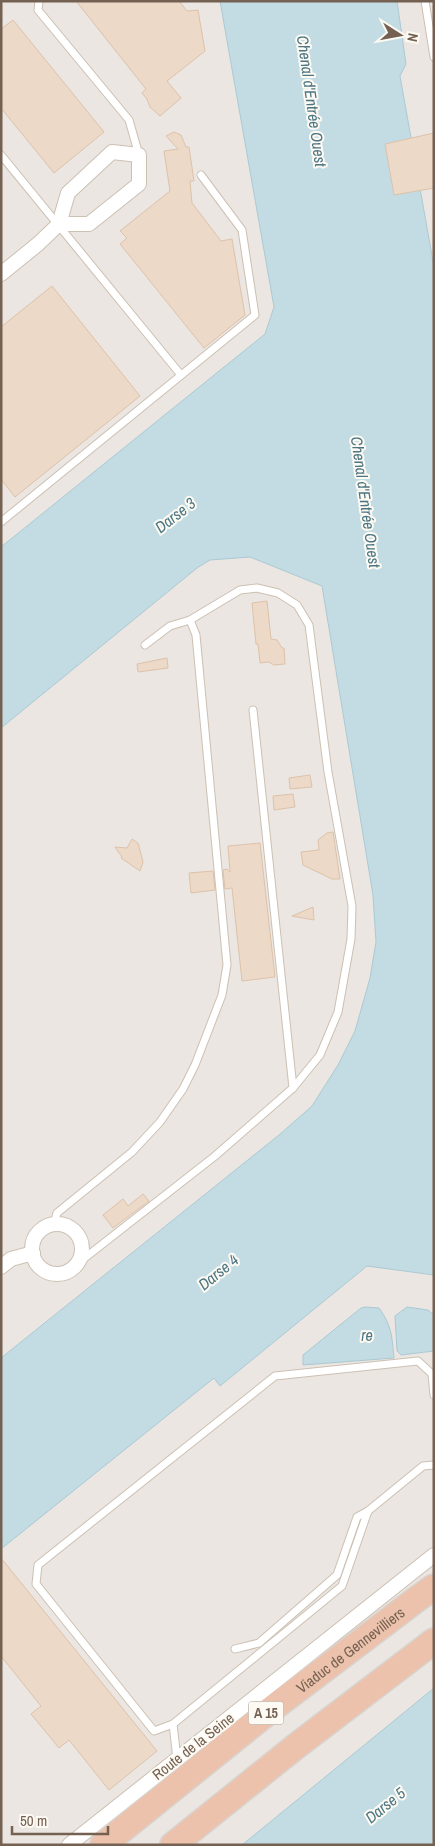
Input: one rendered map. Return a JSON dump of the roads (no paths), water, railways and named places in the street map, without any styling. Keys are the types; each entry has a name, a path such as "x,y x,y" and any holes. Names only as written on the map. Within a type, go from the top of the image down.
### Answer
{"highway":[{"name":"Viaduc de Gennevilliers","path":"103,1845 273,1708 434,1587"},
{"path":"173,1845 295,1746 434,1641"}],"street":[{"path":"1,274 59,224 68,193 112,152 139,155 139,184 89,224 59,224"},
{"path":"54,1224 70,1228 76,1233 82,1248 77,1264 71,1269 55,1274 40,1267 35,1261 32,1245 35,1237 46,1226 54,1224"},
{"path":"1,1267 11,1259 33,1254"},
{"name":"Route de la Seine","path":"69,1845 434,1555"}],"lane":[{"path":"39,1 38,10 129,120 139,155"},
{"path":"425,1 434,57"},
{"path":"1,155 181,375"},
{"path":"1,522 256,315 242,230 201,175"},
{"path":"77,1264 216,1156 293,1088 320,1055 338,1012 351,938 352,906 328,772 309,625 297,605 278,593 258,588 240,590 190,620 170,626 146,645"},
{"path":"54,1224 57,1213 132,1152 160,1122 183,1089 195,1065 222,995 227,965 196,635 190,620"},
{"path":"253,710 293,1088"},
{"path":"368,1511 342,1586 173,1724 154,1731 36,1584 38,1565 275,1376 418,1361 432,1374 434,1395"},
{"path":"234,1649 259,1643 336,1575 357,1517 368,1511 423,1466 434,1465"},
{"path":"173,1724 177,1759"}],"water":[{"path":"220,1 397,1 406,64 400,76 434,267 434,1275 367,1266 220,1386 214,1378 1,1549 1,1358 279,1135 312,1106 338,1065 355,1031 370,978 376,942 373,895 322,586 250,557 210,560 197,568 1,728 1,547 265,334 274,307"},
{"path":"407,1307 428,1310 434,1315 434,1351 401,1355 397,1351 395,1316"},
{"name":"re","path":"361,1308 379,1308 387,1320 391,1332 394,1358 303,1365 303,1355"},
{"name":"Darse 5","path":"434,1688 434,1845 242,1845"}],"water label":[{"name":"Chenal d'Entrée Ouest","path":"312,101"},
{"name":"Chenal d'Entrée Ouest","path":"366,502"},
{"name":"Darse 3","path":"175,515"},
{"name":"Darse 4","path":"218,1272"}]}
